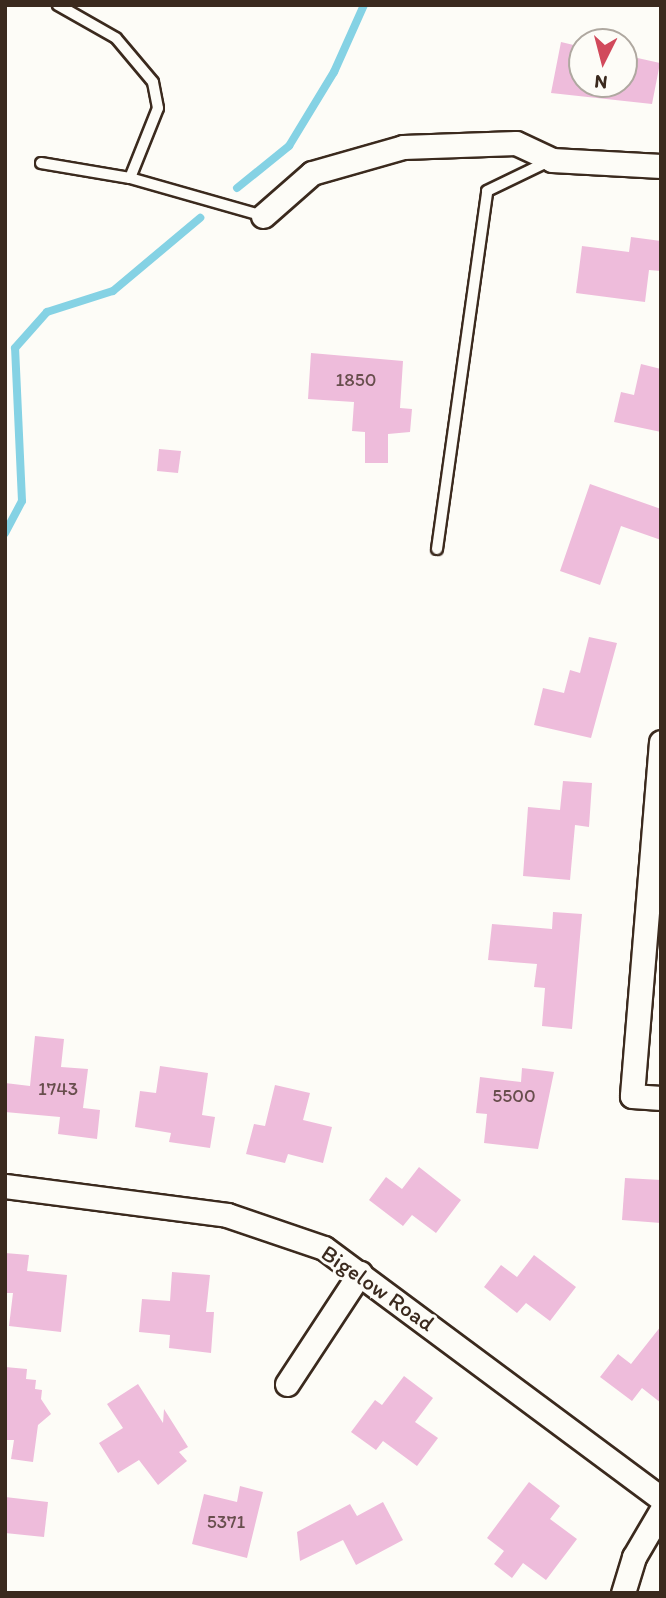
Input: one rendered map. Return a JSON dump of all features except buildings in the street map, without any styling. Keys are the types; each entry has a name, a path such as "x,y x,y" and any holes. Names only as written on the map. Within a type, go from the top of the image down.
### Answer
{"street":[{"path":"263,216 312,173 403,147 516,143 552,160 661,166"},
{"path":"661,742 632,1096 661,1098"},
{"name":"Bigelow Road","path":"5,1186 227,1215 286,1231 360,1272 661,1498"},
{"path":"287,1384 360,1272"},
{"path":"623,1593 634,1557 661,1511"}],"lane":[{"path":"58,5 116,38 153,82 158,108 130,177"},
{"path":"437,549 486,191 552,160"},
{"path":"41,163 130,177 263,216"}],"waterway":[{"path":"237,188 289,146 334,72 364,5"},
{"path":"5,533 22,501 15,348 47,312 113,291 200,218"}]}
